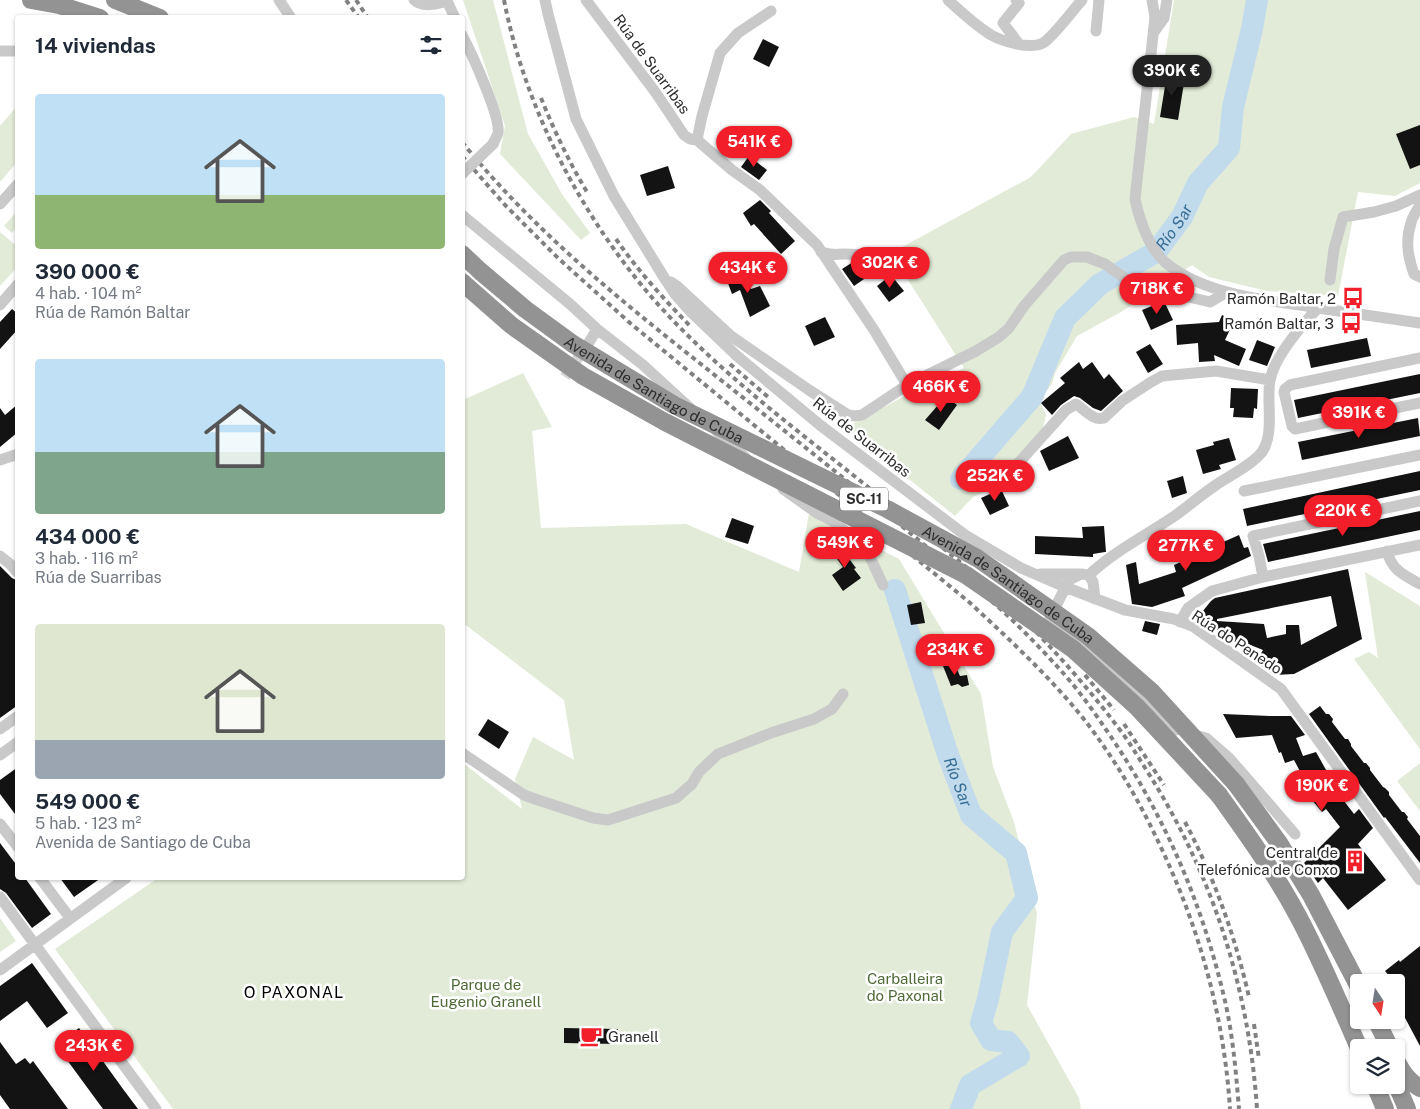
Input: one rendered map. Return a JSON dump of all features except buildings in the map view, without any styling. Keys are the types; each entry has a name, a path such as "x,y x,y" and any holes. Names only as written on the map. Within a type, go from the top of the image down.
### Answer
{"highway":[{"path":"31,0 59,5 91,15"},
{"path":"115,0 152,15"},
{"name":"Avenida de Santiago de Cuba","path":"465,257 525,309 565,338 674,405 878,505 977,558 1088,636 1152,692 1236,784 1279,843 1311,895 1349,969"},
{"name":"Avenida de Santiago de Cuba","path":"465,285 511,325 582,376 665,422 966,575 1073,649 1137,707 1219,795 1261,853 1298,915 1355,1039"},
{"path":"1349,969 1352,974"},
{"name":"SC-11","path":"1349,969 1351,974"},
{"path":"1405,1074 1413,1084 1420,1088"},
{"path":"1379,1094 1385,1109"},
{"path":"1401,1094 1407,1109"}],"street":[{"path":"279,0 289,15"},
{"path":"414,0 418,4 433,4 447,0 454,15"},
{"name":"Rúa de Suarribas","path":"545,0 576,119 614,196 675,294 737,356 820,425 965,535 1021,568 1065,587"},
{"name":"Rúa de Suarribas","path":"586,0 656,93 684,135 697,140 732,170 760,190 817,245 874,330 907,385"},
{"path":"948,0 964,15 992,35 1019,44 1034,46 1047,40 1082,0"},
{"path":"1096,31 1099,0"},
{"path":"1152,0 1155,17 1135,199 1144,231 1165,262 1181,274 1228,292 1420,324"},
{"path":"1153,34 1164,18 1167,0"},
{"path":"1018,2 1002,23 1019,44"},
{"name":"Rúa de Suarribas","path":"697,140 720,53 738,33 771,11"},
{"path":"465,41 478,69 496,118 498,134 493,144 465,171"},
{"path":"0,52 15,51"},
{"path":"0,204 15,187"},
{"path":"1330,280 1334,249 1343,217 1396,206 1420,195"},
{"path":"1420,205 1411,221 1408,237 1408,256 1414,274 1420,277"},
{"path":"465,217 570,304 597,329 643,365 784,490 817,513 833,520 863,547 884,584"},
{"path":"821,252 832,256 845,254 865,256 878,253"},
{"name":"Rúa de Suarribas","path":"665,279 677,286 731,336 809,390 848,415 855,416 862,415 907,385 976,351 999,337 1009,328 1024,306 1064,260 1071,257 1087,257 1105,264 1133,284 1210,302 1228,292"},
{"path":"0,305 15,288"},
{"path":"1295,834 1230,759 1206,738 1176,730 1145,699 1050,618 1069,580 1085,574 1177,514 1262,452 1268,435 1270,380 1285,348 1318,308"},
{"path":"588,344 597,329"},
{"path":"1420,358 1290,385 1284,392 1294,429 1420,403"},
{"path":"1008,472 1014,468 1072,405 1076,404 1095,418 1101,419 1122,401 1162,376 1210,371 1270,380"},
{"path":"0,460 15,455"},
{"path":"1244,491 1420,455"},
{"path":"1263,577 1253,536 1420,501"},
{"path":"1180,622 1188,608 1212,591 1263,577 1420,544"},
{"path":"1387,552 1395,569 1420,584"},
{"path":"0,556 15,570"},
{"path":"1036,574 1085,574 1093,582 1095,599"},
{"name":"Rúa do Penedo","path":"1065,587 1125,610 1174,619 1194,627 1281,689 1420,880"},
{"path":"465,755 524,795 593,818 608,820 676,798 684,792 699,772 718,754 771,733 814,719 832,709 843,694"},
{"path":"0,728 15,718"},
{"path":"0,755 15,747"},
{"path":"0,824 15,843"},
{"path":"42,880 70,918"},
{"path":"0,970 119,880"},
{"path":"0,897 156,1109"}],"green space":[{"path":"463,0 493,0 528,134 562,194 590,233 581,240 500,154 505,126"},
{"path":"1174,0 1420,0 1420,183 1395,196 1358,192 1338,296 1267,291 1209,277 1192,265 1121,312 1077,336 1055,373 1052,384 1039,400 1046,415 1043,428 1012,464 1010,480 973,497 955,516 845,428 916,390 964,368 891,253 1031,177 1071,134 1134,117 1154,124"},
{"path":"15,108 15,164 0,182 0,126"},
{"path":"15,213 15,229 12,233 4,226"},
{"path":"0,232 14,244 15,243 15,269 0,286"},
{"path":"523,373 552,427 532,431 541,528 686,524 799,572 809,513 899,559 981,694 993,767 1014,822 1037,914 1027,1005 1079,1098 1081,1109 173,1109 55,949 155,880 465,880 465,765 522,809 515,779 533,737 574,760 564,700 465,625 465,399"},
{"path":"1365,572 1420,606 1420,749 1354,659 1369,652 1378,658"},
{"path":"1420,763 1420,811 1397,781"},
{"path":"0,918 16,941 0,952"}],"waterway":[{"name":"Río Sar","path":"961,479 1032,397 1065,318 1100,284 1156,252 1182,217 1198,183 1229,148 1233,107 1257,0"},
{"name":"Río Sar","path":"895,590 948,755 971,815 1016,853 1027,898 1002,932 981,1023 991,1040 1008,1042 1019,1056 970,1085 961,1109"}],"tunnel":[{"path":"565,377 587,345"}],"railway":[{"path":"346,0 357,15"},
{"path":"356,0 366,15"},
{"path":"504,0 526,81 542,121 560,160 581,198 628,269 678,325 726,371 1002,597 1078,678 1127,740 1170,810 1190,850 1208,891 1223,933 1246,1019 1257,1109"},
{"path":"541,98 562,146 587,192"},
{"path":"465,145 515,201 571,256 631,308 987,597 1028,636 1076,688 1107,731 1146,794 1179,860 1193,894 1216,964 1228,1014 1239,1109"},
{"path":"465,159 505,205 558,258 630,323 969,602 1043,673 1083,718 1114,761 1140,806 1171,869 1184,902 1196,936 1215,1004 1222,1039 1230,1109"},
{"path":"616,239 633,262 690,326"},
{"path":"730,364 768,397"},
{"path":"1085,675 1114,710"},
{"path":"1124,724 1164,785"},
{"path":"1185,822 1223,907 1249,997"},
{"path":"1254,1024 1259,1059"}],"place":[{"name":"Ramón Baltar, 2","path":"1353,298"},
{"name":"Ramón Baltar, 3","path":"1351,323"},
{"name":"Central de Telefónica de Conxo","path":"1355,861"},
{"name":"Granell","path":"591,1036"}],"district":[{"name":"O PAXONAL","path":"294,992"}],"park label":[{"name":"Carballeira do Paxonal","path":"905,986"},
{"name":"Parque de Eugenio Granell","path":"486,992"}]}
